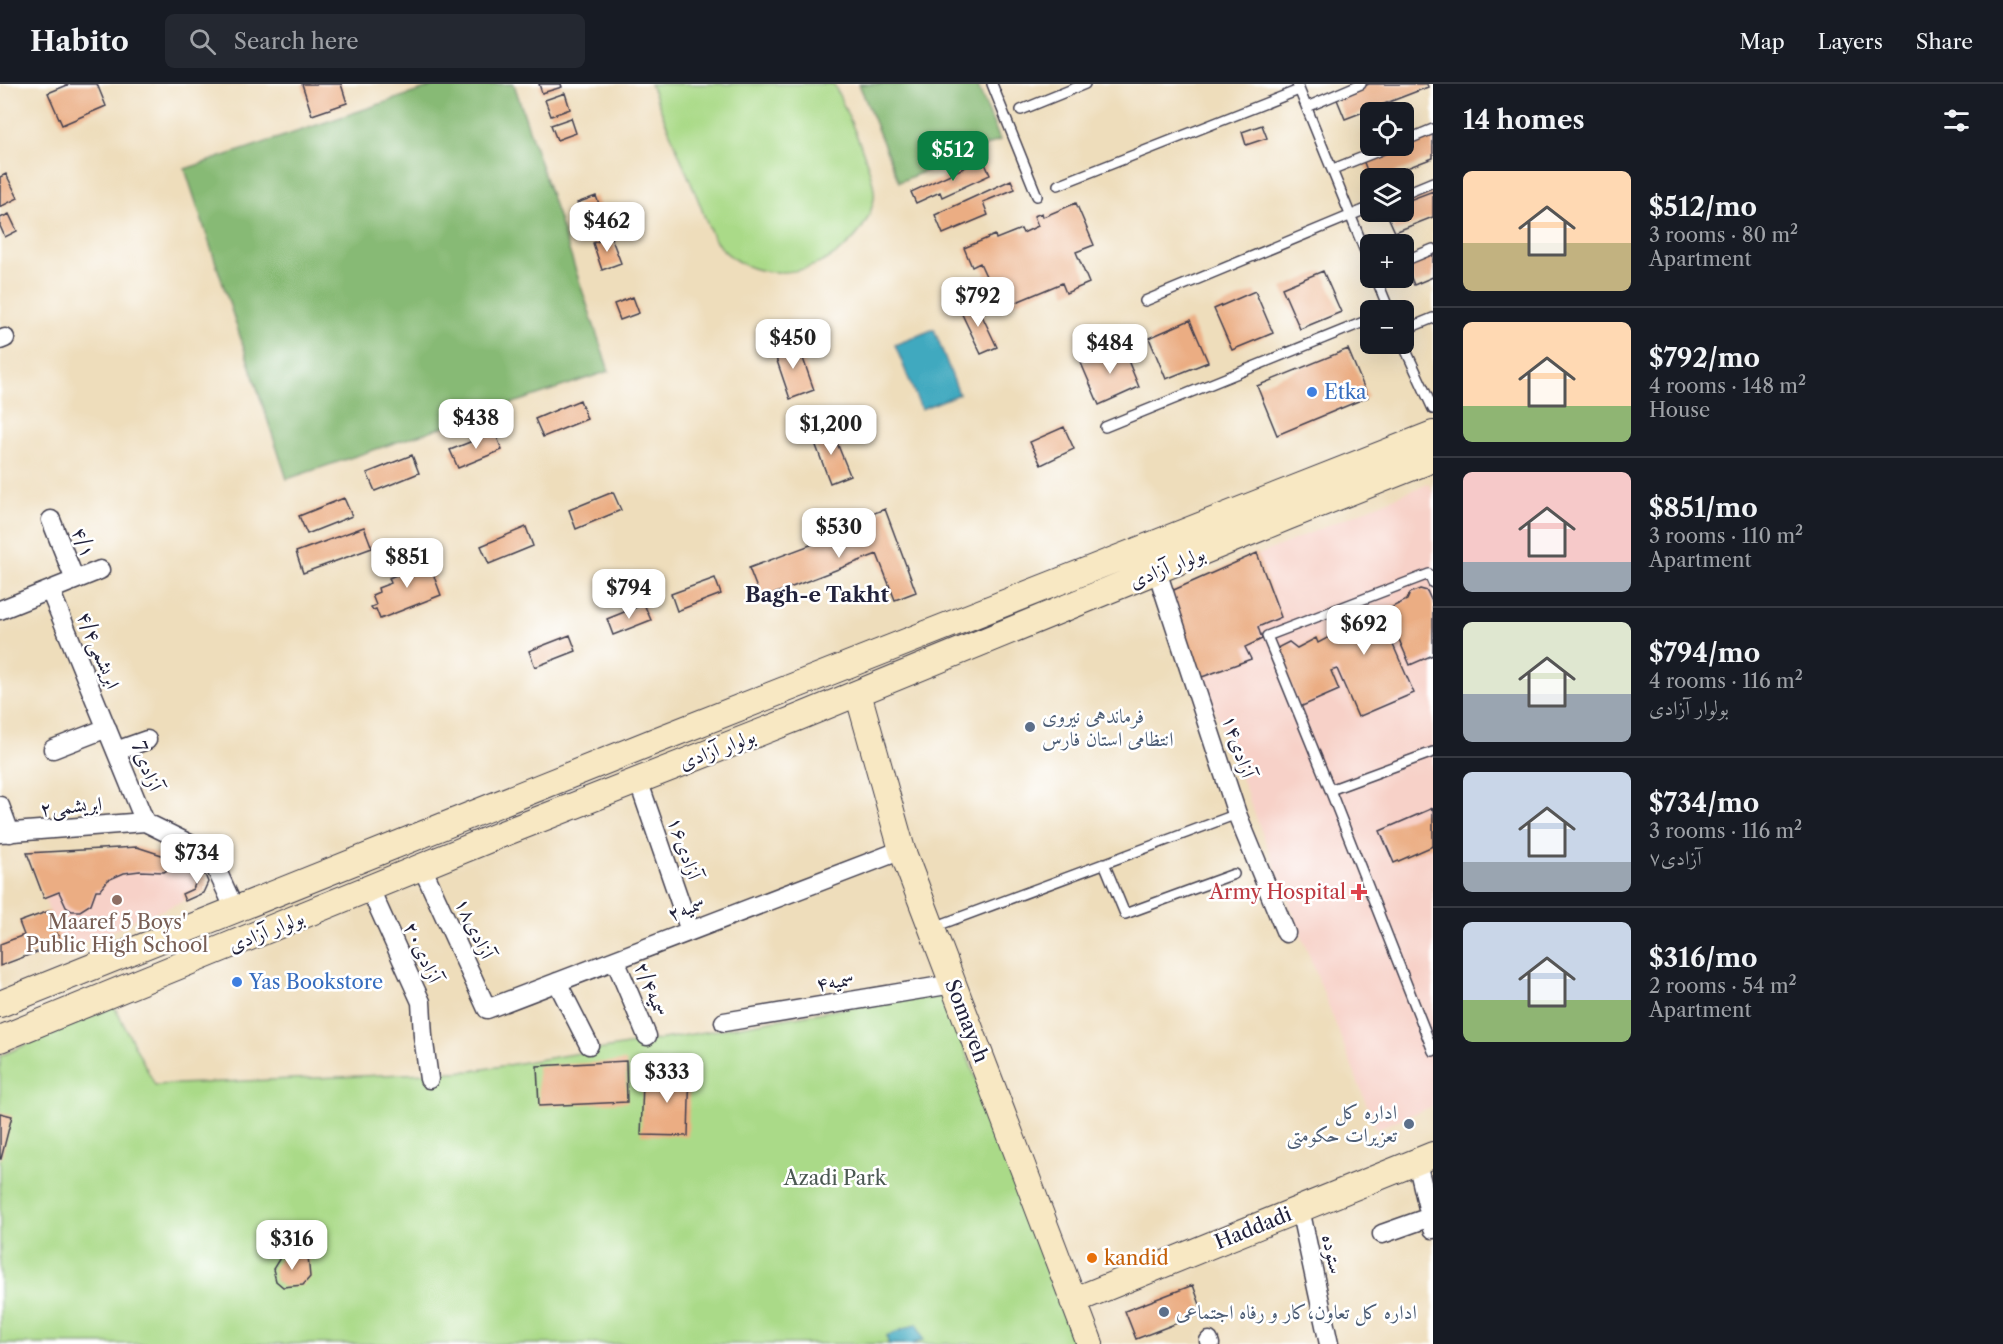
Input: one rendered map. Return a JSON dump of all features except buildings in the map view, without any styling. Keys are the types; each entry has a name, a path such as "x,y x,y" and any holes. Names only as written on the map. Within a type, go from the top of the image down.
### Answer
{"main road":[{"name":"بولوار آزادی","path":"0,1004 655,741 1433,434"},
{"name":"بولوار آزادی","path":"0,1040 1433,459"},
{"name":"Somayeh","path":"858,693 902,850 1090,1344"},
{"path":"655,741 665,770"},
{"name":"Haddadi","path":"1073,1301 1425,1159"}],"street":[{"name":"۴/۱","path":"51,520 75,580"},
{"path":"0,610 100,570"},
{"name":"آزادی۱۴","path":"1157,571 1238,814 1286,933"},
{"name":"ابریشمی۴/۴","path":"50,590 106,728"},
{"path":"53,749 106,728"},
{"name":"7آزادی","path":"106,728 145,822"},
{"path":"116,751 147,740"},
{"name":"آزادی۱۶","path":"638,780 690,931"},
{"path":"0,807 5,833"},
{"path":"145,822 202,850 213,862 235,909"},
{"name":"ابریشمی۲","path":"5,833 145,822"},
{"name":"۲سمیه","path":"487,1009 902,850"},
{"name":"آزادی۱۸","path":"422,867 487,1009"},
{"name":"آزادی۲۰","path":"370,889 421,1002 429,1079"},
{"name":"سمیه۲/۴","path":"615,960 648,1036"},
{"path":"557,982 589,1045"},
{"name":"سمیه۴","path":"724,1022 953,984"},
{"path":"1382,1234 1432,1223 1425,1159"},
{"name":"ستوده","path":"1300,1209 1329,1344"}],"lane":[{"path":"992,84 1037,196"},
{"path":"1021,110 1085,84"},
{"path":"1307,107 1361,84"},
{"path":"1058,185 1298,87 1360,239"},
{"path":"1414,137 1433,129"},
{"path":"1333,169 1366,156"},
{"path":"1414,190 1433,183"},
{"path":"1144,301 1360,211"},
{"path":"1414,257 1433,249"},
{"path":"1414,326 1433,318"},
{"path":"1106,426 1360,323"},
{"path":"1408,354 1433,409"},
{"path":"1433,583 1429,574 1267,636 1433,1051"},
{"path":"1330,789 1433,752"},
{"path":"931,928 1238,814"},
{"path":"1104,863 1125,914 1234,874"}],"shaded area":[{"name":"Army Hospital","path":"1429,483 1433,493 1433,1106 1376,1129 1202,677 1167,593"},
{"name":"Maaref 5 Boys' Public High School","path":"137,847 203,870 208,882 203,893 143,918 140,915 127,925 64,950 27,853"}],"green space":[{"path":"440,84 514,84 609,371 287,479 185,169"},
{"path":"650,84 834,84 871,175 874,199 865,223 850,243 830,258 807,268 783,272 759,270 736,260 717,243 711,233"},
{"path":"859,84 977,84 1000,140 899,182"},
{"name":"Azadi Park","path":"943,992 1077,1344 0,1344 0,1056 114,1006 155,1085 472,1071"}],"water":[{"path":"934,329 959,394 921,409 895,345"},
{"path":"917,1324 923,1340 912,1344 889,1344 886,1336"}],"place":[{"name":"Etka","path":"1312,392"},
{"name":"فرماندهی نیروی انتظامی استان فارس","path":"1030,727"},
{"name":"Army Hospital","path":"1359,892"},
{"name":"Maaref 5 Boys' Public High School","path":"117,900"},
{"name":"Yas Bookstore","path":"237,982"},
{"name":"اداره کل تعزیرات حکومتی","path":"1409,1124"},
{"name":"kandid","path":"1092,1258"},
{"name":"اداره کل تعاون،کار و رفاه اجتماعی","path":"1164,1312"}],"district":[{"name":"Bagh-e Takht","path":"817,594"}]}
